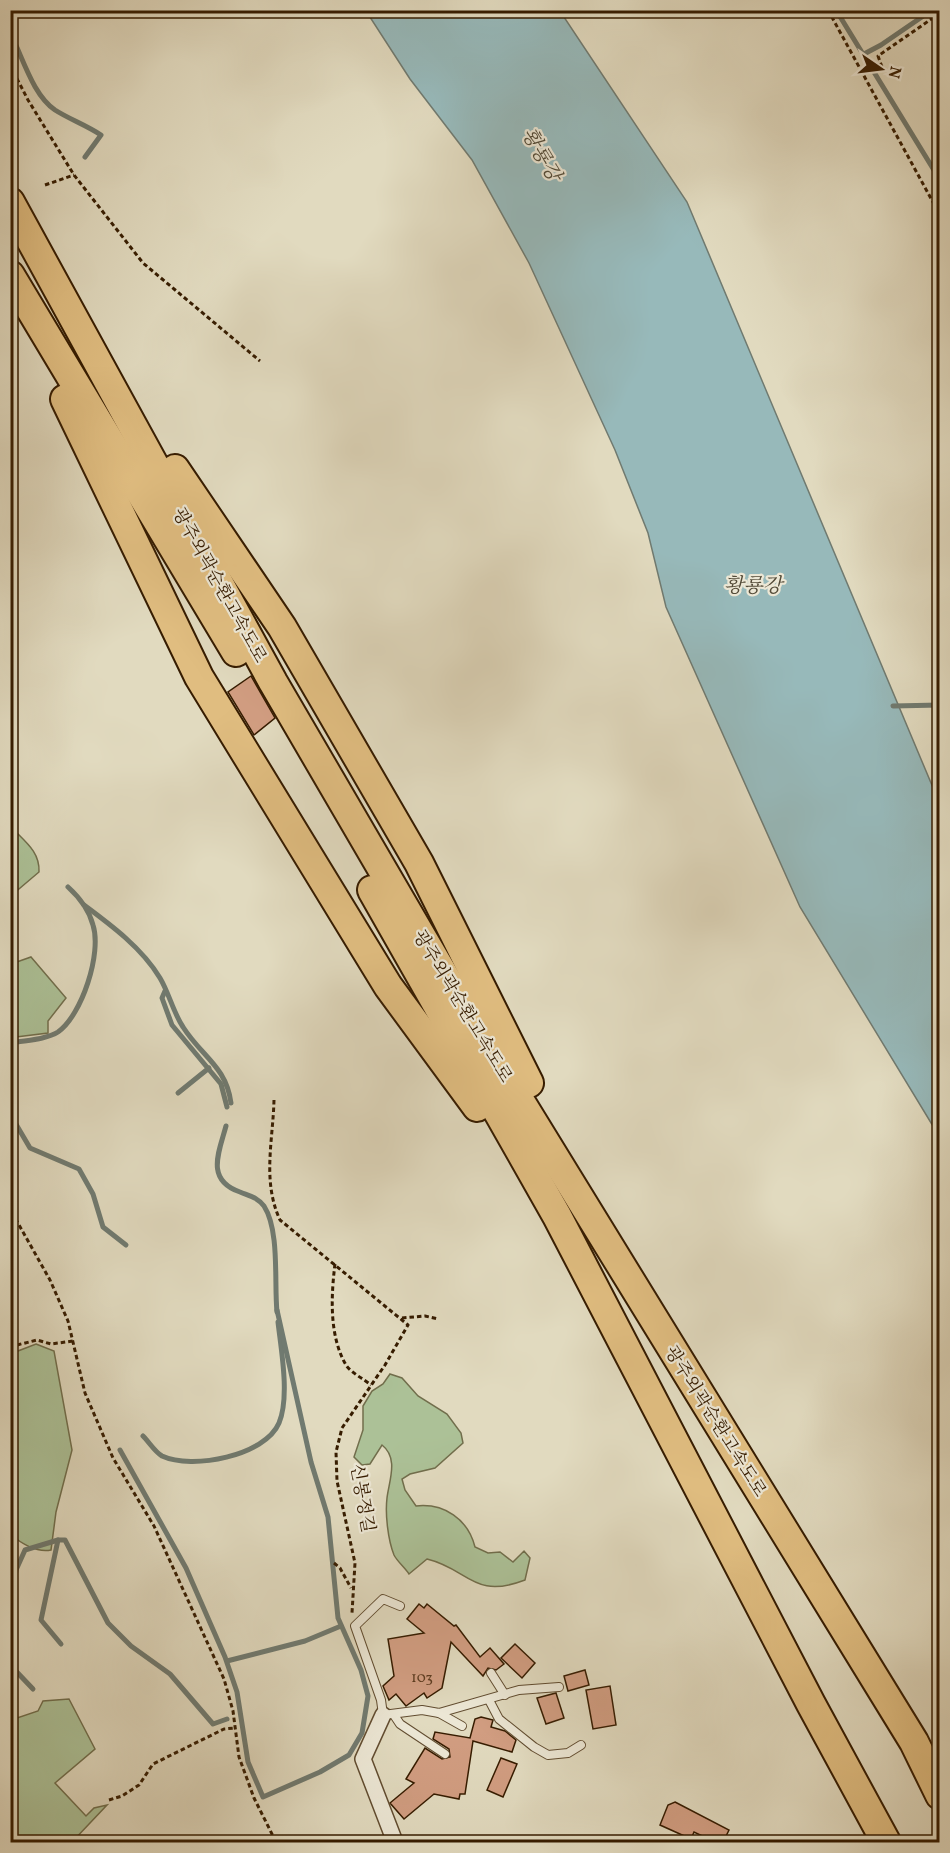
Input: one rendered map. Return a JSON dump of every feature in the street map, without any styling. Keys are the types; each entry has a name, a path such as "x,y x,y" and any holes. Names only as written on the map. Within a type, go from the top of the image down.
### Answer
{"highway":[{"name":"광주외곽순환고속도로","path":"10,202 277,688 472,1023 914,1742 939,1796"},
{"name":"광주외곽순환고속도로","path":"10,275 263,698 557,1215 811,1704 886,1842"},
{"path":"10,287 200,677 388,986 557,1215"}],"street":[{"path":"388,1715 363,1759 395,1842"}],"lane":[{"path":"400,1606 382,1599 355,1626 388,1715 445,1754"},
{"path":"491,1673 505,1695"},
{"path":"439,1713 536,1687 559,1687"},
{"path":"489,1700 499,1719 534,1747 549,1755 568,1753 581,1745"},
{"path":"388,1715 422,1710 439,1713 462,1726"}],"path":[{"path":"828,10 939,215"},
{"path":"882,67 878,56 939,13"},
{"path":"10,65 28,100 74,175 143,263 260,361"},
{"path":"45,185 74,175"},
{"path":"274,1100 268,1170 272,1202 280,1220 400,1318 425,1316 438,1319"},
{"path":"10,1150 16,1143"},
{"path":"10,1197 14,1216 50,1280 68,1321 85,1392 113,1458 154,1526 224,1679 239,1757 250,1788 276,1842"},
{"path":"335,1264 332,1291 335,1335 346,1366 371,1385"},
{"name":"신봉정길","path":"355,1626 352,1590 355,1563 337,1480 336,1452 342,1428 408,1325 400,1318"},
{"path":"17,1345 37,1340 51,1344 73,1341"},
{"name":"신봉정길","path":"334,1563 340,1568 352,1590"},
{"path":"109,1800 122,1796 139,1785 153,1764 224,1729 235,1728"}],"green space":[{"path":"14,830 35,854 39,872 13,894 10,891 10,833"},
{"path":"31,957 66,998 48,1021 48,1033 16,1037 11,1034 11,964"},
{"path":"36,1344 54,1351 72,1450 56,1512 51,1550 45,1551 29,1547 10,1534 11,1358 18,1351"},
{"path":"390,1374 402,1378 418,1396 447,1414 461,1433 463,1443 435,1468 410,1474 402,1479 405,1490 416,1506 445,1510 461,1521 472,1537 475,1547 488,1553 500,1552 513,1562 524,1551 530,1558 525,1580 494,1587 482,1585 453,1569 427,1559 409,1574 395,1557 390,1542 387,1519 387,1498 392,1470 390,1456 382,1445 370,1464 362,1465 354,1457 363,1430 363,1406 372,1391 383,1384"},
{"path":"69,1699 95,1749 55,1783 86,1816 94,1808 107,1805 72,1842 11,1842 10,1775 14,1767 11,1767 11,1720 38,1711 43,1701"}],"water":[{"name":"황룡강","path":"366,11 560,11 687,202 939,802 939,1136 800,907 666,607 648,533 615,450 529,263 472,160 410,79"}],"building":[{"path":"251,676 275,718 254,735 228,692"},
{"path":"419,1604 424,1608 427,1604 454,1626 456,1625 480,1657 490,1648 504,1664 496,1670 488,1668 483,1676 451,1642 442,1688 427,1698 424,1693 406,1706 396,1694 389,1700 383,1686 394,1676 388,1639 424,1633 407,1619"},
{"path":"515,1644 535,1663 522,1678 501,1658"},
{"path":"585,1670 589,1685 568,1691 564,1676"},
{"path":"610,1686 616,1725 593,1729 586,1690"},
{"path":"556,1693 564,1718 546,1724 537,1698"},
{"path":"481,1717 493,1720 491,1727 505,1731 516,1740 512,1752 473,1741 465,1794 460,1794 459,1799 434,1794 404,1819 390,1803 414,1783 406,1779 425,1748 442,1759 450,1757 449,1749 433,1739 435,1732 470,1738 475,1719"},
{"path":"501,1758 517,1764 503,1797 487,1790"},
{"path":"675,1802 729,1830 723,1842 715,1842 694,1832 691,1839 660,1825 668,1805"}],"waterway":[{"path":"836,10 940,180"},
{"path":"864,54 932,10"},
{"path":"10,33 34,85 47,103 60,113 101,135 85,157"},
{"path":"893,706 940,705"},
{"path":"10,1037 17,1042 44,1038 58,1032 75,1012 88,983 95,951 93,925 80,899 68,887"},
{"path":"84,905 125,938 153,967 183,1027 219,1071 231,1103"},
{"path":"165,991 162,998 172,1025 221,1084 227,1107"},
{"path":"178,1093 209,1068"},
{"path":"10,1082 15,1095 10,1110"},
{"path":"10,1114 30,1148 79,1169 93,1194 103,1227 126,1245"},
{"path":"226,1126 218,1155 218,1173 229,1187 259,1201 269,1217 274,1243 277,1312"},
{"path":"120,1450 186,1568 225,1657 237,1692 248,1762 263,1797 320,1772 349,1755 362,1733 368,1696 361,1670 338,1618 328,1517 311,1462 277,1310"},
{"path":"143,1436 162,1456 191,1461 209,1460 244,1452 271,1434 279,1423 284,1400 284,1373 278,1322"},
{"path":"10,1608 16,1570 25,1550 58,1540"},
{"path":"61,1644 41,1620 58,1540 65,1540 108,1623 131,1646 170,1674 213,1724 227,1719"},
{"path":"227,1661 305,1641 341,1626"},
{"path":"10,1645 13,1668 33,1689"}]}
